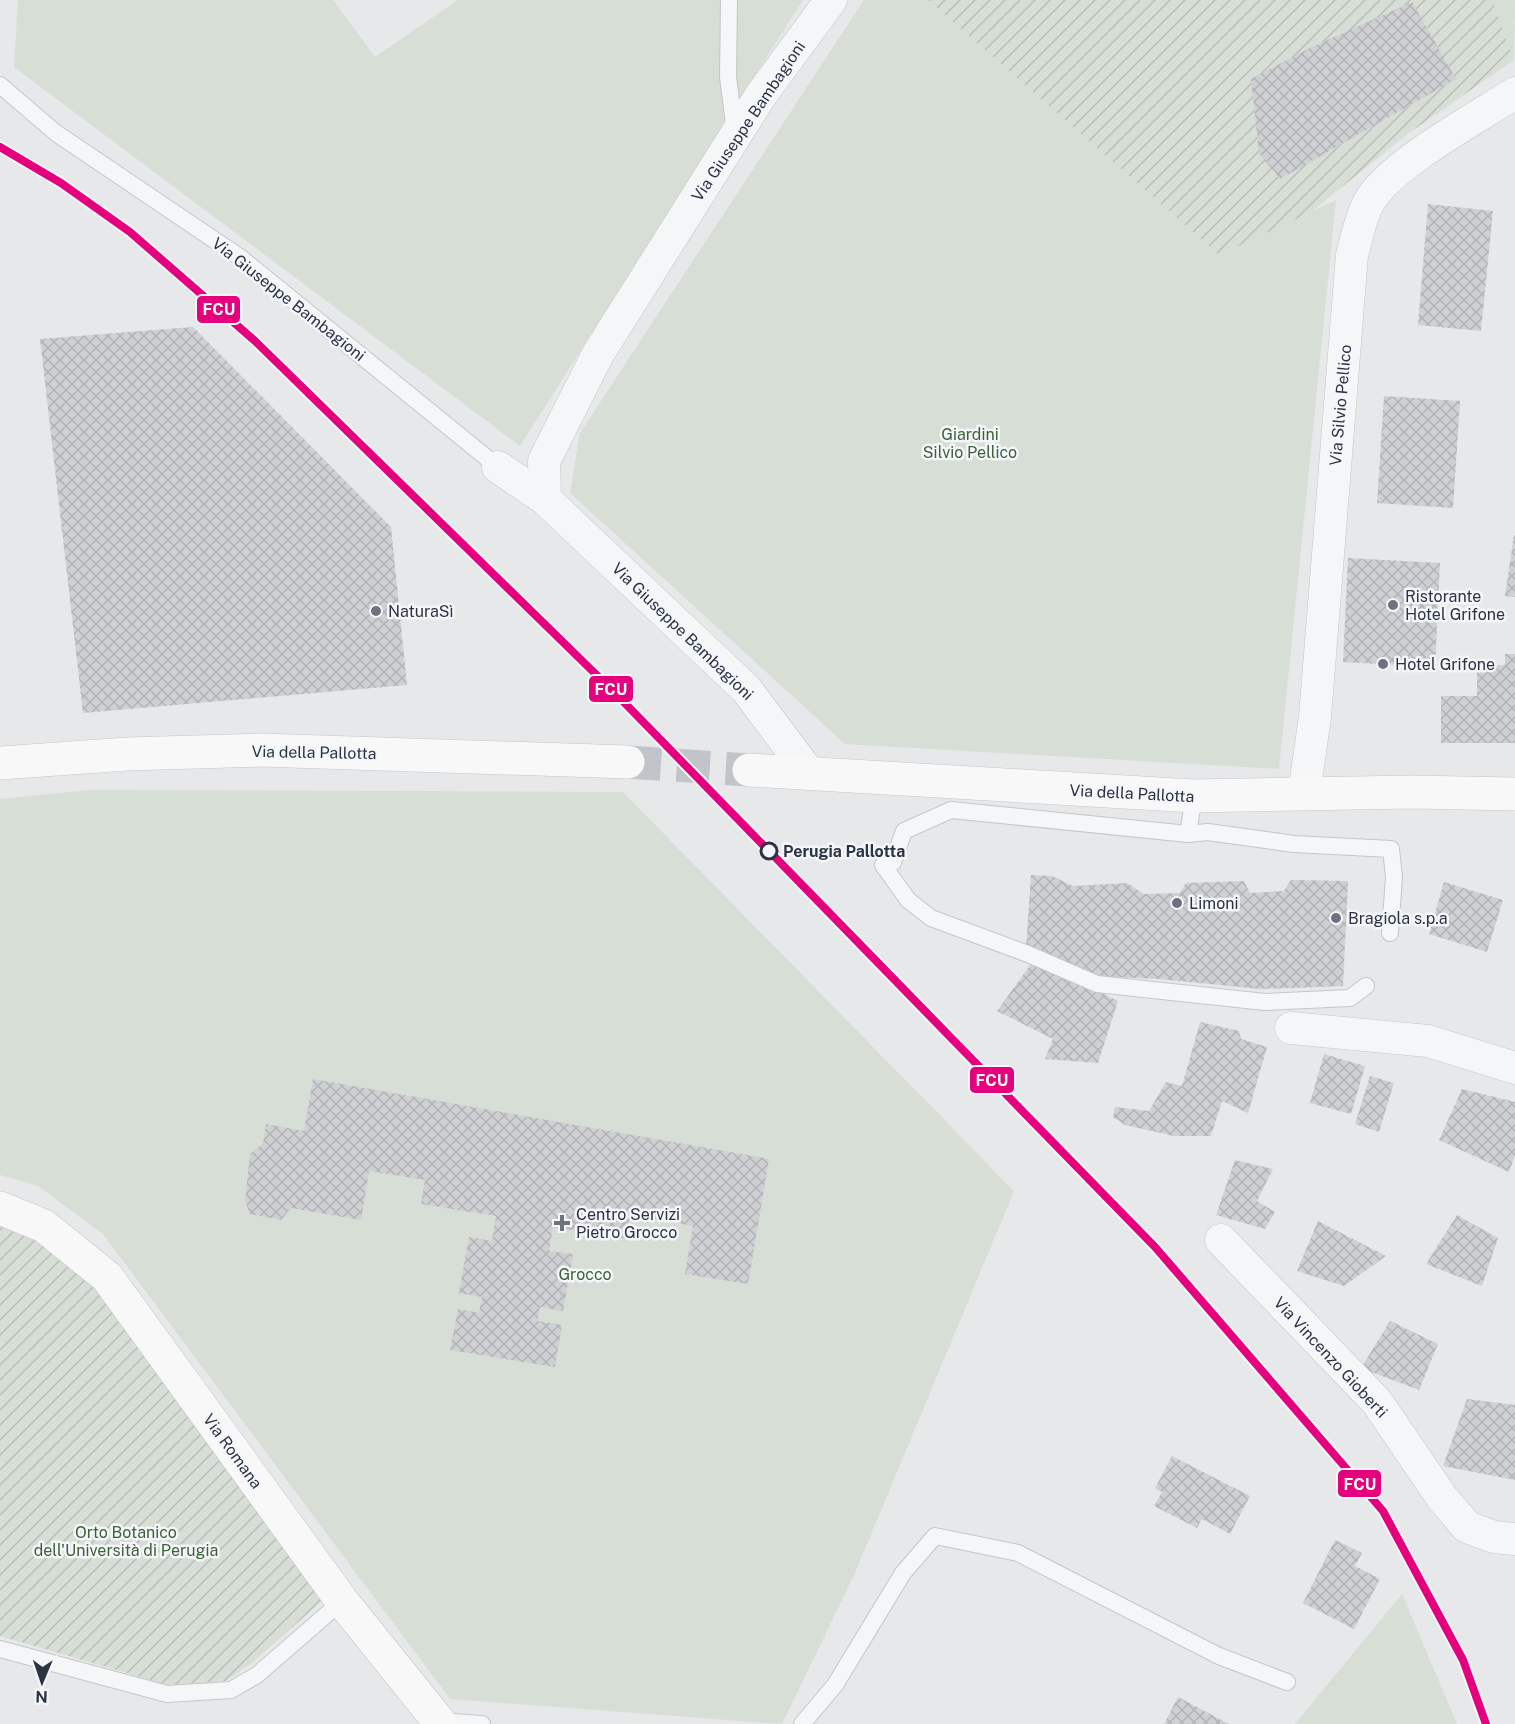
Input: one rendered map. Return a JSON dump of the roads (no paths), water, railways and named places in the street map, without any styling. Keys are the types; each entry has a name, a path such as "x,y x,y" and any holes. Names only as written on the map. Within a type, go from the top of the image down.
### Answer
{"main road":[{"name":"Via della Pallotta","path":"0,763 127,754 261,750 628,762"},
{"name":"Via della Pallotta","path":"749,770 1194,796 1304,793 1515,794"},
{"name":"Via Romana","path":"0,1208 44,1226 107,1277 342,1601 439,1723"}],"street":[{"name":"Via Giuseppe Bambagioni","path":"545,499 544,461 598,354 761,95 831,0"},
{"name":"Via Silvio Pellico","path":"1304,793 1315,717 1352,255 1361,221 1369,201 1393,172 1515,93"},
{"name":"Via Giuseppe Bambagioni","path":"498,466 545,499 746,689 809,773"},
{"path":"1292,1028 1428,1041 1515,1068"},
{"name":"Via Vincenzo Gioberti","path":"1221,1240 1377,1402 1443,1499 1467,1527 1494,1537 1515,1539"}],"lane":[{"path":"729,0 728,77 736,136"},
{"name":"Via Giuseppe Bambagioni","path":"0,85 56,133 242,258 498,466"},
{"path":"1188,834 1194,796"},
{"path":"1366,986 1350,999 1265,1002 1097,984 1028,954 931,918 908,900 883,865 893,862 904,831 951,810 1188,834 1208,832 1294,844 1391,849 1394,877 1390,933"},
{"path":"802,1724 835,1685 903,1573 935,1536 1018,1552 1219,1656 1287,1682"},
{"path":"0,1649 167,1694 231,1690 257,1675 342,1601"},
{"path":"439,1723 482,1724"}],"tunnel":[{"path":"628,762 749,770"}],"place":[{"name":"Ristorante Hotel Grifone","path":"1393,605"},
{"name":"NaturaSì","path":"376,611"},
{"name":"Hotel Grifone","path":"1383,664"},
{"name":"Perugia Pallotta","path":"769,851"},
{"name":"Limoni","path":"1177,903"},
{"name":"Bragiola s.p.a","path":"1336,918"},
{"name":"Centro Servizi Pietro Grocco","path":"562,1223"}],"park label":[{"name":"Giardini Silvio Pellico","path":"970,443"},
{"name":"Grocco","path":"585,1274"},
{"name":"Orto Botanico dell'Università di Perugia","path":"126,1541"}]}
